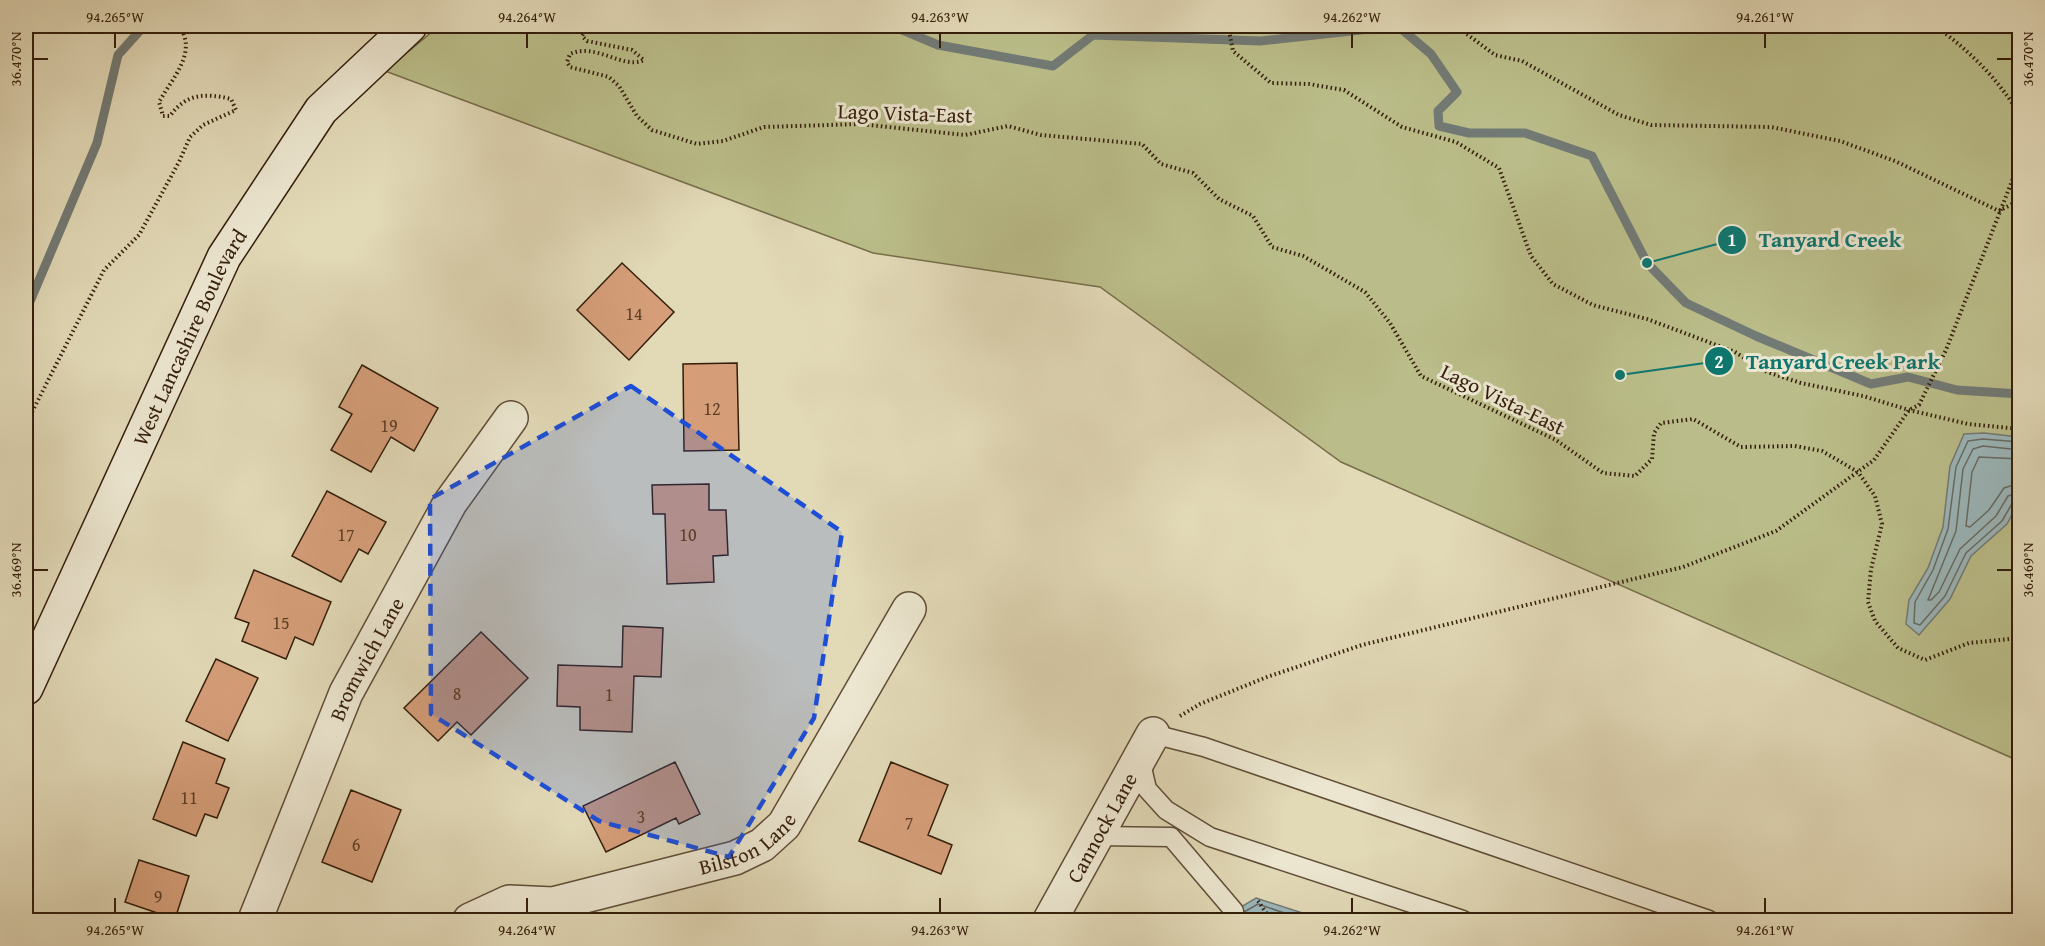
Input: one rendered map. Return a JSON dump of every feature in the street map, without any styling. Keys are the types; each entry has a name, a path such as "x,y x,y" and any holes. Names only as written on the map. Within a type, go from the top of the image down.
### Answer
{"street":[{"name":"West Lancashire Boulevard","path":"26,688 224,257 321,110 410,26"},
{"name":"Bromwich Lane","path":"255,921 346,693 450,503 511,418"},
{"name":"Bilston Lane","path":"470,921 509,902 553,904 735,858 762,846 784,825 909,609"},
{"name":"Cannock Lane","path":"1050,921 1146,746"}],"lane":[{"path":"1463,921 1331,875 1210,837 1166,810 1147,789 1146,746 1204,747 1708,921"},
{"path":"1097,836 1171,837 1234,911"}],"path":[{"path":"26,424 104,270 140,235 190,137 202,125 236,110 231,99 210,94 185,100 170,116 163,116 159,102 188,51 185,34 179,26"},
{"name":"Lago Vista-East","path":"648,26 644,31 603,26 586,28 582,36 587,41 632,50 644,60 627,61 597,51 578,50 570,54 567,62 570,67 609,77 619,86 637,116 652,130 697,144 723,141 764,127 860,124 965,135 1008,126 1041,135 1142,144 1161,164 1193,173 1219,199 1254,216 1272,247 1303,256 1365,292 1390,322 1421,376 1556,440 1603,473 1635,476 1652,459 1654,433 1661,423 1693,419 1741,447 1795,446 1822,451 1858,472 1875,496 1882,524 1871,569 1868,602 1875,621 1898,648 1925,660 1969,643 2019,638"},
{"path":"988,26 1022,26"},
{"path":"1228,26 1233,51 1271,82 1309,84 1344,90 1402,128 1456,142 1499,168 1531,256 1553,284 1593,305 1647,320 1735,352 1767,372 1801,383 1863,396 1968,424 2019,429"},
{"path":"1456,26 1495,56 1522,61 1619,115 1652,125 1771,127 1840,141 1895,161 1999,211"},
{"path":"1935,26 1982,66 2005,91 2019,115"},
{"path":"1146,746 1200,704 1267,677 1362,645 1683,567 1776,531 1874,460 1909,410 1919,405 1946,350 2012,181 2019,146"},
{"path":"1999,211 2019,200"},
{"path":"1251,891 1271,921"}],"highlighted area":[{"path":"631,386 842,532 814,718 729,857 599,821 431,714 430,499"}],"green space":[{"path":"439,26 2019,26 2019,761 1341,462 1100,287 873,253 385,71"}],"water":[{"path":"1984,433 2019,437 2019,501 2007,524 1971,556 1950,599 1919,635 1906,624 1909,600 1928,568 1943,527 1950,466 1964,434"},
{"path":"1256,898 1324,920 1225,920 1234,911"}],"building":[{"path":"622,263 674,312 629,360 577,310"},
{"path":"737,363 739,450 684,451 683,364"},
{"path":"362,365 438,408 414,451 391,437 371,472 331,450 352,414 339,407"},
{"path":"709,484 709,510 726,510 728,555 713,556 714,582 667,584 665,514 653,514 652,485"},
{"path":"327,491 386,522 368,554 359,549 341,582 292,556"},
{"path":"254,570 331,602 313,645 295,637 286,659 242,641 249,623 235,618"},
{"path":"623,626 663,628 661,677 634,676 632,732 580,730 580,707 557,706 558,665 622,667"},
{"path":"481,632 528,678 471,735 457,722 438,741 404,708"},
{"path":"216,659 258,678 228,741 186,721"},
{"path":"183,742 225,759 216,783 229,788 217,818 205,814 196,836 153,819"},
{"path":"675,762 700,814 679,824 676,818 606,852 583,806"},
{"path":"891,762 948,785 928,835 952,845 941,874 859,841"},
{"path":"351,790 401,810 372,882 322,862"},
{"path":"139,860 189,876 175,919 125,902"}],"waterway":[{"path":"26,311 97,143 118,55 144,26"},
{"path":"893,26 938,45 1053,66 1093,35 1260,41 1397,26"},
{"path":"1398,26 1431,54 1457,92 1438,111 1439,126 1469,133 1525,133 1592,156 1647,263 1686,303 1756,336 1871,384 1908,377 1957,390 2020,394"}],"place":[{"name":"Tanyard Creek","path":"1647,263"},
{"name":"Tanyard Creek Park","path":"1620,375"}]}
